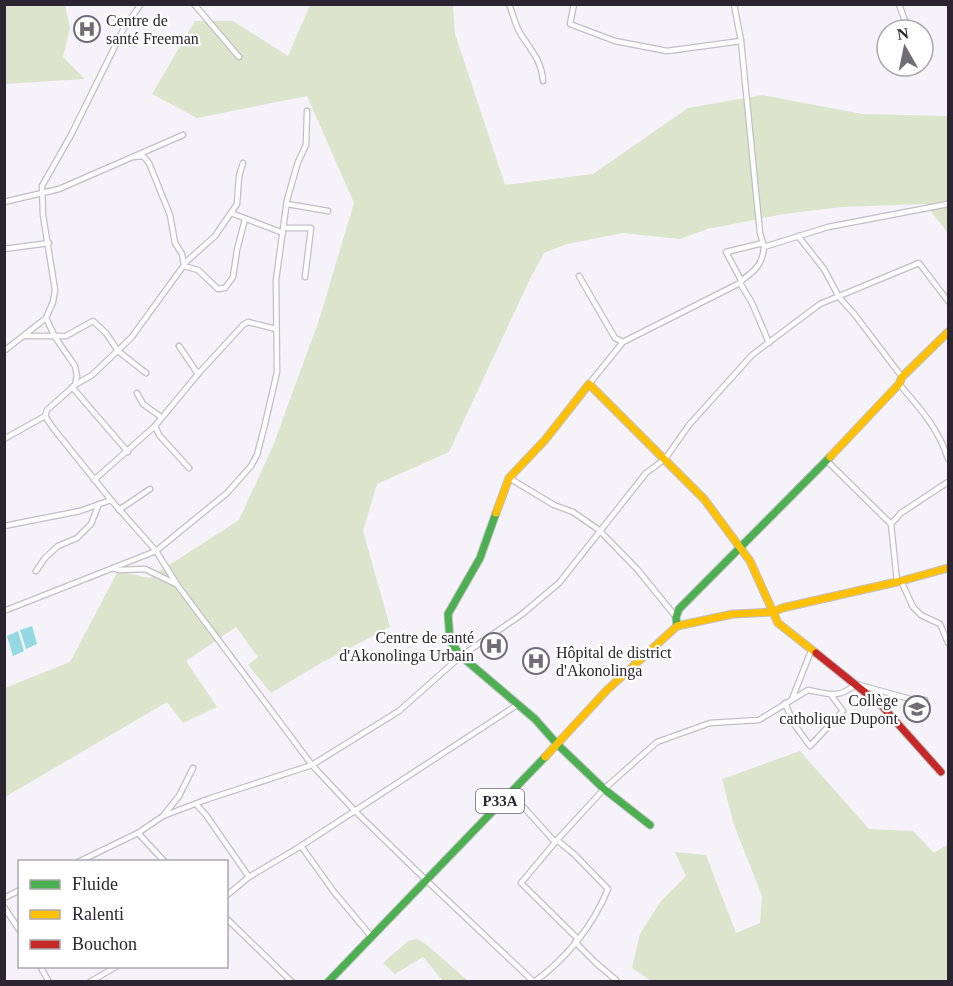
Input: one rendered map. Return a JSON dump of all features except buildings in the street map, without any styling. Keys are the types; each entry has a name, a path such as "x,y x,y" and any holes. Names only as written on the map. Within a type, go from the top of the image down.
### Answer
{"street":[{"path":"4,351 46,318 53,302 55,290 41,193 47,175 113,54 124,28 141,4"},
{"path":"194,4 239,57"},
{"path":"510,4 519,31 542,69 543,81"},
{"path":"574,4 570,24 615,41 667,51 741,41"},
{"path":"650,825 603,789 557,744 535,718 461,656 450,641 448,614 480,558 509,478 545,440 623,342 741,281 753,272 763,259 764,245 760,233 741,41 734,4"},
{"path":"4,611 156,551 227,493 251,466 257,455 278,372 276,280 287,204 298,162 306,145 307,111"},
{"path":"4,202 59,189 183,135"},
{"path":"134,157 143,156 149,163 170,215 175,243 182,254 184,266"},
{"path":"4,440 45,416 47,410 73,386 92,375 138,329 184,266 196,251 214,236 237,204 239,176 243,163"},
{"path":"287,204 328,212"},
{"path":"769,343 726,252 764,245 828,226 948,204"},
{"path":"231,213 283,231 311,228 305,277"},
{"path":"184,266 198,270 215,288 225,288 233,277 245,219"},
{"path":"798,236 824,269 839,297 855,315 943,441 948,459"},
{"path":"4,249 49,243"},
{"path":"80,860 138,833 163,816 312,765 399,711 461,656 521,615 559,583 646,473 665,459 689,425 752,355 820,304 919,263 948,301"},
{"path":"579,276 615,338 623,342"},
{"path":"46,318 55,337 75,366 78,376 73,386"},
{"path":"25,336 66,336 93,321 106,333 118,351 147,373"},
{"path":"94,480 156,426 198,374 246,322 276,329"},
{"path":"948,332 827,461 679,609 676,617 677,626 733,614 774,612 782,608 948,568"},
{"path":"179,346 198,374"},
{"path":"589,384 704,499 750,561 778,623 882,706 941,772"},
{"path":"73,386 128,452"},
{"path":"137,393 143,404 161,417"},
{"path":"45,416 94,480 156,551 178,586 312,765 355,812 534,981 556,966 577,940 595,914 608,889 575,855 556,841 509,791"},
{"path":"156,426 159,435 189,468"},
{"path":"827,461 891,524 899,581 913,607 921,615 940,624 948,643"},
{"path":"509,478 554,505 573,512 599,530 637,569 676,617"},
{"path":"891,524 901,513 948,482"},
{"path":"119,510 150,489"},
{"path":"4,526 80,511 111,500"},
{"path":"36,571 45,558 58,546 77,537 91,524 99,504"},
{"path":"113,568 145,569 178,586"},
{"name":"P33A","path":"327,981 607,690 677,626"},
{"path":"792,699 812,651"},
{"path":"616,980 596,963 577,940 521,883 603,789 657,742 710,723 759,720 808,690 831,695 846,693 856,684"},
{"path":"856,684 914,700 925,700"},
{"path":"786,704 794,724 810,746 843,711 831,695"},
{"path":"228,894 249,877 355,812 517,705"},
{"path":"163,816 179,796 193,768"},
{"path":"196,804 249,877"},
{"path":"138,833 162,860"},
{"path":"302,846 334,892 370,935"},
{"path":"4,898 18,891"},
{"path":"4,907 18,929"},
{"path":"228,920 292,981"},
{"path":"41,968 49,981"},
{"path":"90,981 113,968"}],"green space":[{"path":"5,4 65,5 70,28 63,57 85,79 5,84"},
{"path":"310,5 453,5 455,34 505,185 593,174 688,108 762,95 862,114 948,116 948,233 925,204 842,207 784,214 707,229 680,239 623,233 567,244 544,253 449,452 377,484 363,531 390,627 321,663 271,693 248,665 258,657 236,627 186,661 217,707 183,723 167,702 5,797 5,688 70,662 118,571 149,578 239,520 273,446 319,320 354,203 307,96 197,118 152,94 195,21 233,21 288,56"},
{"path":"800,751 869,829 913,831 934,853 948,844 948,981 653,982 632,968 640,934 661,901 686,876 675,852 706,855 736,933 760,923 762,896 734,825 722,779"},
{"path":"417,939 468,981 443,981 423,957 395,974 383,963 408,941"}],"water":[{"path":"32,626 37,644 26,649 20,630"},
{"path":"18,631 24,651 13,656 7,636"}],"traffic: fast":[{"path":"677,626 676,617 679,609 830,457"},
{"path":"496,513 480,558 448,614 450,641 461,656 535,719 557,744 604,789 650,825"},
{"path":"328,982 545,757"}],"traffic: slow":[{"path":"830,457 899,384 902,377 948,332"},
{"path":"496,513 509,478 545,440 589,384 704,499 750,561 778,623 816,653"},
{"path":"545,757 607,690 677,626 733,614 774,612 782,608 948,568"}],"traffic: jam":[{"path":"816,653 882,706 941,772"}],"place":[{"name":"Centre de santé Freeman","path":"87,29"},
{"name":"Centre de santé d'Akonolinga Urbain","path":"494,646"},
{"name":"Hôpital de district d'Akonolinga","path":"536,661"},
{"name":"Collège catholique Dupont","path":"917,709"}]}
